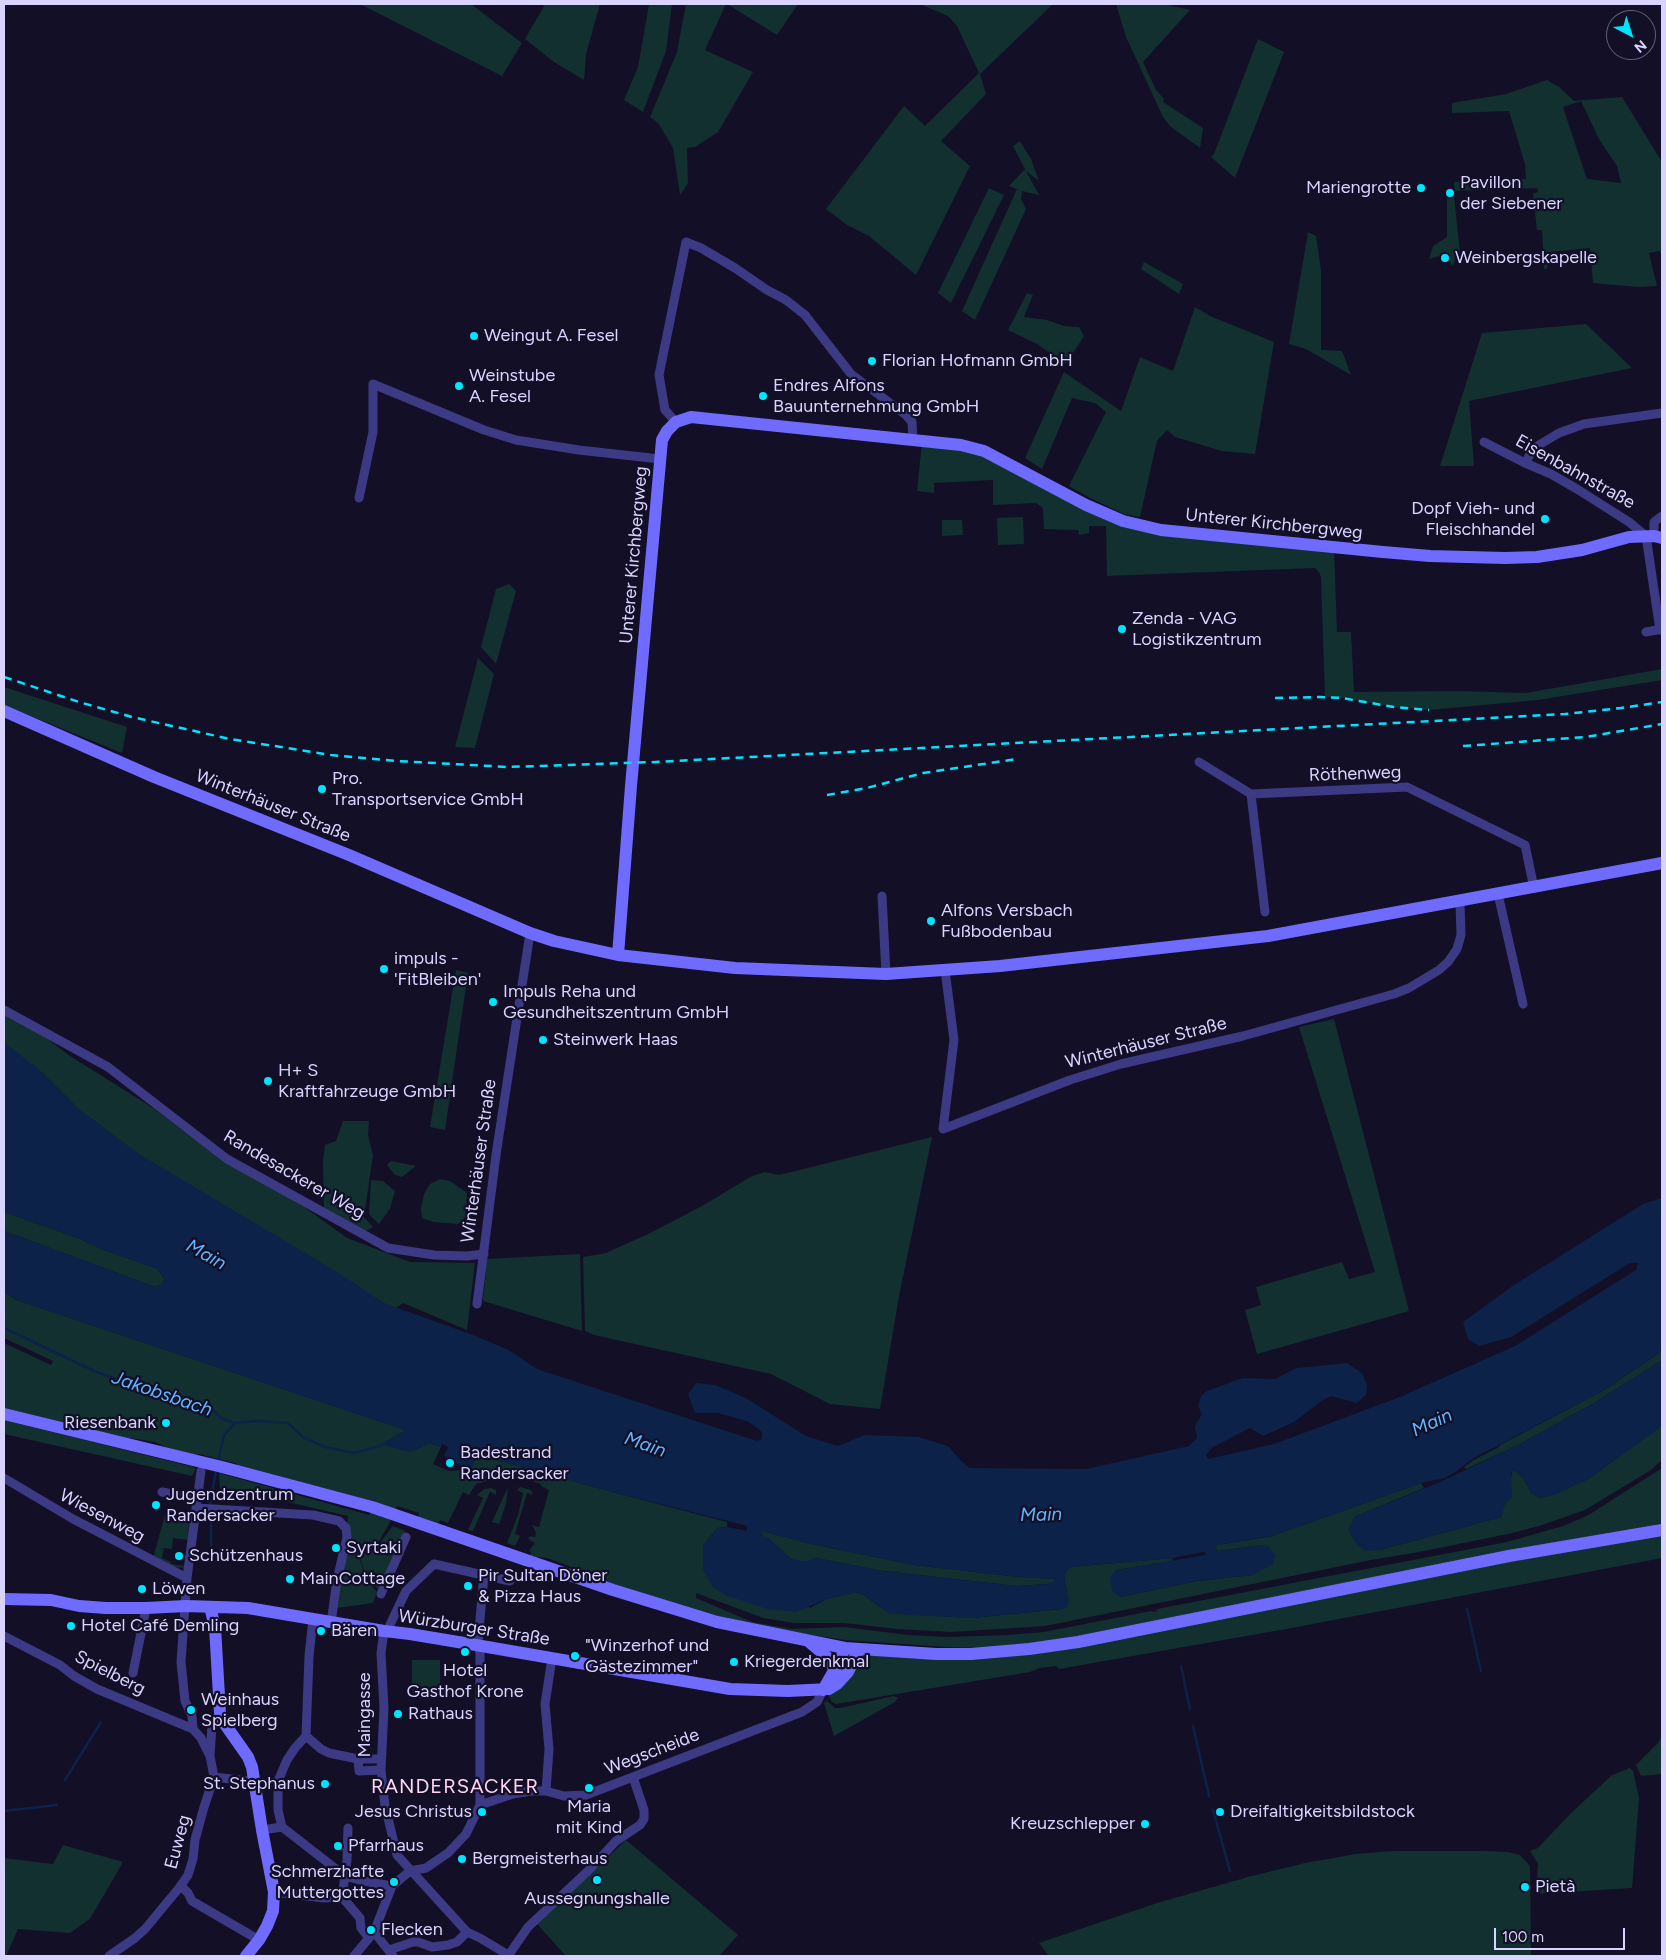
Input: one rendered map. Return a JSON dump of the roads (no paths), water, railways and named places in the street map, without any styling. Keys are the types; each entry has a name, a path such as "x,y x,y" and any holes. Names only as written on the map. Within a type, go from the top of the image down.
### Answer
{"main road":[{"name":"Unterer Kirchbergweg","path":"618,955 630,786 662,440 667,431 676,422 691,417 961,446 984,451 1086,505 1123,521 1161,530 1430,556 1505,558 1537,557 1582,550 1629,537 1654,537"},
{"name":"Winterhäuser Straße","path":"4,711 154,777 349,855 530,933 563,943 618,955 735,968 886,974 1008,965 1268,936 1460,902 1662,863"},
{"path":"4,1414 199,1466 222,1467 372,1507 613,1590 717,1622 808,1641 859,1649 936,1654 971,1654 1029,1650 1078,1642 1509,1556 1662,1530"},
{"name":"Würzburger Straße","path":"4,1599 51,1600 78,1606 248,1608 552,1658 730,1690 823,1690"},
{"path":"210,1607 215,1627 220,1713 222,1720 248,1757 252,1767 274,1892 273,1911 259,1940 246,1956"},
{"path":"808,1641 827,1658 835,1670"},
{"path":"823,1690 845,1648"},
{"path":"823,1690 829,1689 842,1680 859,1649"}],"street":[{"path":"676,422 665,410 659,375 686,242 701,248 735,268 786,300 805,315 852,374 912,422 913,441"},
{"path":"359,498 373,432 373,384 484,430 516,440 579,450 660,459"},
{"path":"1525,463 1534,448 1558,433 1584,424 1662,413"},
{"name":"Eisenbahnstraße","path":"1484,442 1551,474 1654,537"},
{"path":"1646,632 1661,630 1654,522 1662,516"},
{"path":"1199,762 1251,794 1265,912"},
{"name":"Röthenweg","path":"1251,794 1407,787 1526,845 1534,888"},
{"path":"1498,894 1523,1004"},
{"path":"882,896 886,974"},
{"name":"Winterhäuser Straße","path":"945,970 954,1040 943,1129 1078,1077 1121,1064 1246,1036 1394,994 1409,988 1439,970 1448,962 1457,949 1461,935 1460,902"},
{"name":"Winterhäuser Straße","path":"477,1304 496,1155 530,933"},
{"name":"Randesackerer Weg","path":"4,1010 108,1067 226,1158 388,1248 434,1255 467,1256 484,1254"},
{"path":"193,1729 192,1716 185,1701 181,1662 187,1578 199,1466"},
{"name":"Wiesenweg","path":"4,1478 73,1520 187,1578"},
{"path":"162,1492 209,1510 313,1515 339,1521 346,1528 347,1537 337,1580 331,1623"},
{"path":"381,1594 406,1537"},
{"name":"Maingasse","path":"484,1575 434,1564 406,1591 385,1631 380,1653 384,1708 381,1770 385,1806 397,1855 467,1932 509,1956"},
{"path":"354,1956 372,1935 392,1886 410,1871 426,1868 448,1853 466,1834 480,1805 479,1646 484,1575 510,1581"},
{"path":"133,1673 146,1608"},
{"path":"313,1619 309,1656 306,1736 294,1748 278,1781 278,1810 282,1827 344,1875 363,1881 392,1886"},
{"name":"Spielberg","path":"4,1636 60,1665 74,1676 97,1688 193,1729 201,1738 210,1756"},
{"path":"546,1792 549,1749 545,1704 552,1658"},
{"name":"Wegscheide","path":"480,1805 513,1794 531,1791 564,1796 586,1795 802,1712 817,1702 823,1690"},
{"path":"220,1713 212,1725 210,1756 214,1777 248,1781 254,1778"},
{"path":"306,1736 321,1749 329,1753 358,1759 381,1759"},
{"path":"358,1759 359,1771 381,1770"},
{"name":"Euweg","path":"109,1956 135,1938 163,1908 188,1875 193,1859 195,1840 214,1777"},
{"path":"509,1956 528,1927 589,1870 616,1841 640,1825 644,1819 644,1810 633,1777"},
{"path":"262,1830 282,1827"},
{"path":"348,1828 347,1860 342,1897 360,1918 361,1928 372,1935 391,1953 413,1942 432,1947 448,1945 457,1942 467,1932"},
{"name":"Euweg","path":"181,1886 188,1893 192,1901 259,1940"},
{"path":"274,1892 324,1898 342,1897"}],"water":[{"name":"Main","path":"4,1042 42,1072 80,1110 139,1154 339,1273 384,1303 509,1350 537,1369 757,1441 762,1439 762,1432 749,1422 718,1413 695,1413 688,1394 696,1383 715,1385 746,1398 806,1436 838,1446 865,1435 919,1437 948,1446 970,1468 1086,1469 1189,1446 1197,1438 1195,1426 1202,1414 1198,1406 1201,1396 1207,1391 1243,1378 1275,1379 1296,1368 1347,1363 1362,1373 1367,1385 1366,1395 1357,1403 1331,1396 1294,1422 1263,1436 1250,1428 1213,1447 1206,1455 1208,1459 1274,1444 1400,1397 1515,1346 1636,1270 1638,1263 1630,1263 1511,1337 1479,1346 1468,1339 1463,1322 1514,1285 1643,1204 1662,1198 1662,1351 1606,1389 1472,1459 1445,1478 1421,1483 1272,1536 1217,1545 1215,1548 1218,1551 1263,1545 1269,1547 1275,1555 1273,1564 1253,1575 1197,1581 1120,1597 1112,1591 1110,1577 1116,1570 1205,1555 1206,1553 1203,1552 1173,1558 1070,1567 1064,1575 1068,1599 1067,1607 1062,1609 971,1618 910,1615 889,1613 856,1592 827,1599 796,1612 767,1609 725,1595 712,1586 703,1570 703,1546 717,1528 727,1527 747,1531 747,1527 744,1525 616,1493 482,1456 478,1456 475,1459 471,1472 444,1456 448,1447 442,1444 441,1447 430,1443 410,1452 385,1445 387,1441 403,1432 403,1429 17,1300 4,1292 4,1231 155,1287 162,1284 164,1279 158,1269 4,1212","holes":["761,1531 807,1543 914,1565 1056,1580 1048,1584 1017,1586 883,1571 816,1558 806,1562 791,1559 767,1537 762,1536"]},
{"path":"1662,1360 1662,1426 1590,1478 1553,1495 1540,1498 1531,1493 1524,1479 1513,1469 1511,1473 1512,1497 1505,1504 1501,1517 1380,1550 1365,1551 1357,1545 1348,1530 1354,1517 1440,1482 1518,1445 1594,1403"}],"waterway":[{"name":"Jakobsbach","path":"4,1328 94,1371 136,1386 200,1404 213,1410 221,1418 235,1423 256,1421 288,1423 304,1438 325,1447 354,1453 380,1446 389,1441"},
{"path":"218,1462 224,1435 235,1423"},
{"path":"210,1506 216,1470"},
{"path":"211,1512 211,1563"},
{"path":"1467,1609 1481,1671"},
{"path":"1181,1666 1190,1709"},
{"path":"65,1780 101,1722"},
{"path":"1193,1726 1209,1796"},
{"path":"4,1811 57,1805"},
{"path":"1213,1810 1230,1871"}],"railway":[{"path":"4,677 132,717 230,739 331,755 397,761 508,767 656,762 1565,714 1662,702"},
{"path":"1275,698 1342,698 1394,707 1429,710"},
{"path":"1463,746 1586,737 1662,724"},
{"path":"827,795 867,788 923,773 1017,759"}],"place":[{"name":"Mariengrotte","path":"1421,188"},
{"name":"Pavillon der Siebener","path":"1450,193"},
{"name":"Weinbergskapelle","path":"1445,258"},
{"name":"Weingut A. Fesel","path":"474,336"},
{"name":"Florian Hofmann GmbH","path":"872,361"},
{"name":"Weinstube A. Fesel","path":"459,386"},
{"name":"Endres Alfons Bauunternehmung GmbH","path":"763,396"},
{"name":"Dopf Vieh- und Fleischhandel","path":"1545,519"},
{"name":"Zenda - VAG Logistikzentrum","path":"1122,629"},
{"name":"Pro. Transportservice GmbH","path":"322,789"},
{"name":"Alfons Versbach Fußbodenbau","path":"931,921"},
{"name":"impuls - 'FitBleiben'","path":"384,969"},
{"name":"Impuls Reha und Gesundheitszentrum GmbH","path":"493,1002"},
{"name":"Steinwerk Haas","path":"543,1040"},
{"name":"H+ S Kraftfahrzeuge GmbH","path":"268,1081"},
{"name":"Riesenbank","path":"166,1423"},
{"name":"Badestrand Randersacker","path":"450,1463"},
{"name":"Jugendzentrum Randersacker","path":"156,1505"},
{"name":"Syrtaki","path":"336,1548"},
{"name":"Schützenhaus","path":"179,1556"},
{"name":"MainCottage","path":"290,1579"},
{"name":"Pir Sultan Döner & Pizza Haus","path":"468,1586"},
{"name":"Löwen","path":"142,1589"},
{"name":"Hotel Café Demling","path":"71,1626"},
{"name":"Bären","path":"321,1631"},
{"name":"Hotel Gasthof Krone","path":"465,1652"},
{"name":"\"Winzerhof und Gästezimmer\"","path":"575,1656"},
{"name":"Kriegerdenkmal","path":"734,1662"},
{"name":"Weinhaus Spielberg","path":"191,1710"},
{"name":"Rathaus","path":"398,1714"},
{"name":"St. Stephanus","path":"325,1784"},
{"name":"Maria mit Kind","path":"589,1788"},
{"name":"Jesus Christus","path":"482,1812"},
{"name":"Dreifaltigkeitsbildstock","path":"1220,1812"},
{"name":"Kreuzschlepper","path":"1145,1824"},
{"name":"Pfarrhaus","path":"338,1846"},
{"name":"Bergmeisterhaus","path":"462,1859"},
{"name":"Aussegnungshalle","path":"597,1880"},
{"name":"Schmerzhafte Muttergottes","path":"394,1882"},
{"name":"Pietà","path":"1525,1887"},
{"name":"Flecken","path":"371,1930"}],"district":[{"name":"RANDERSACKER","path":"455,1787"}]}
